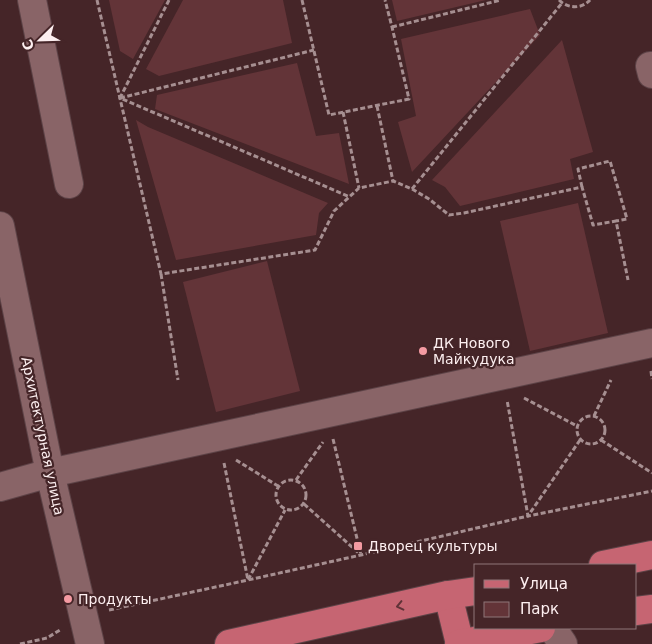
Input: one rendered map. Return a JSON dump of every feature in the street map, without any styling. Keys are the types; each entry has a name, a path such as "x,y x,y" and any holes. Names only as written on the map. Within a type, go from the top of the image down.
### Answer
{"main road":[{"path":"608,564 652,555"},
{"path":"229,644 474,591"},
{"path":"448,596 459,644 524,633"},
{"path":"637,611 652,609"}],"street":[{"path":"32,0 69,184"},
{"name":"Архитектурная улица","path":"0,226 50,473 90,644"},
{"path":"0,487 50,473 652,343"},
{"path":"553,629 563,644"}],"path":[{"path":"97,0 161,274 178,380"},
{"path":"120,98 169,0"},
{"path":"302,0 329,115 408,99 385,0"},
{"path":"392,27 501,0"},
{"path":"412,189 561,1 570,7 579,7 587,4 590,0"},
{"path":"120,98 314,50"},
{"path":"120,98 350,197"},
{"path":"377,106 393,181"},
{"path":"343,112 360,188"},
{"path":"610,161 627,218 616,222 593,225 578,169 610,161"},
{"path":"161,274 315,250 334,211 360,188 393,181 429,199 450,215 582,187"},
{"path":"616,222 628,280"},
{"path":"594,416 614,373"},
{"path":"521,396 577,426"},
{"path":"507,397 528,516"},
{"path":"587,416 594,416 601,419 605,426 605,433 601,440 595,444 587,444 580,440 577,434 577,426 580,420 587,416"},
{"path":"331,432 361,555"},
{"path":"296,480 325,440"},
{"path":"528,516 580,440"},
{"path":"601,440 652,473"},
{"path":"230,457 278,486"},
{"path":"224,461 248,580"},
{"path":"290,479 296,480 306,490 307,497 304,504 299,508 292,511 286,510 276,500 278,486 290,479"},
{"path":"20,644 47,638 83,616 528,516 652,491"},
{"path":"304,504 361,555"},
{"path":"248,580 286,510"}],"green space":[{"path":"109,0 165,0 133,59 120,51"},
{"path":"183,0 283,0 292,43 159,76 146,69"},
{"path":"392,0 486,0 397,21"},
{"path":"530,9 540,35 412,172 398,122 416,116 401,39"},
{"path":"562,40 593,152 570,159 574,179 460,206 445,187 432,180"},
{"path":"297,63 316,136 339,133 349,184 155,109 157,95"},
{"path":"136,120 148,127 328,203 319,213 316,235 176,260"},
{"path":"578,203 608,333 530,351 500,221"},
{"path":"267,261 300,391 216,412 183,282"}],"place":[{"name":"ДК Нового Майкудука","path":"423,351"},
{"name":"Дворец культуры","path":"358,546"},
{"name":"Продукты","path":"68,599"}]}
